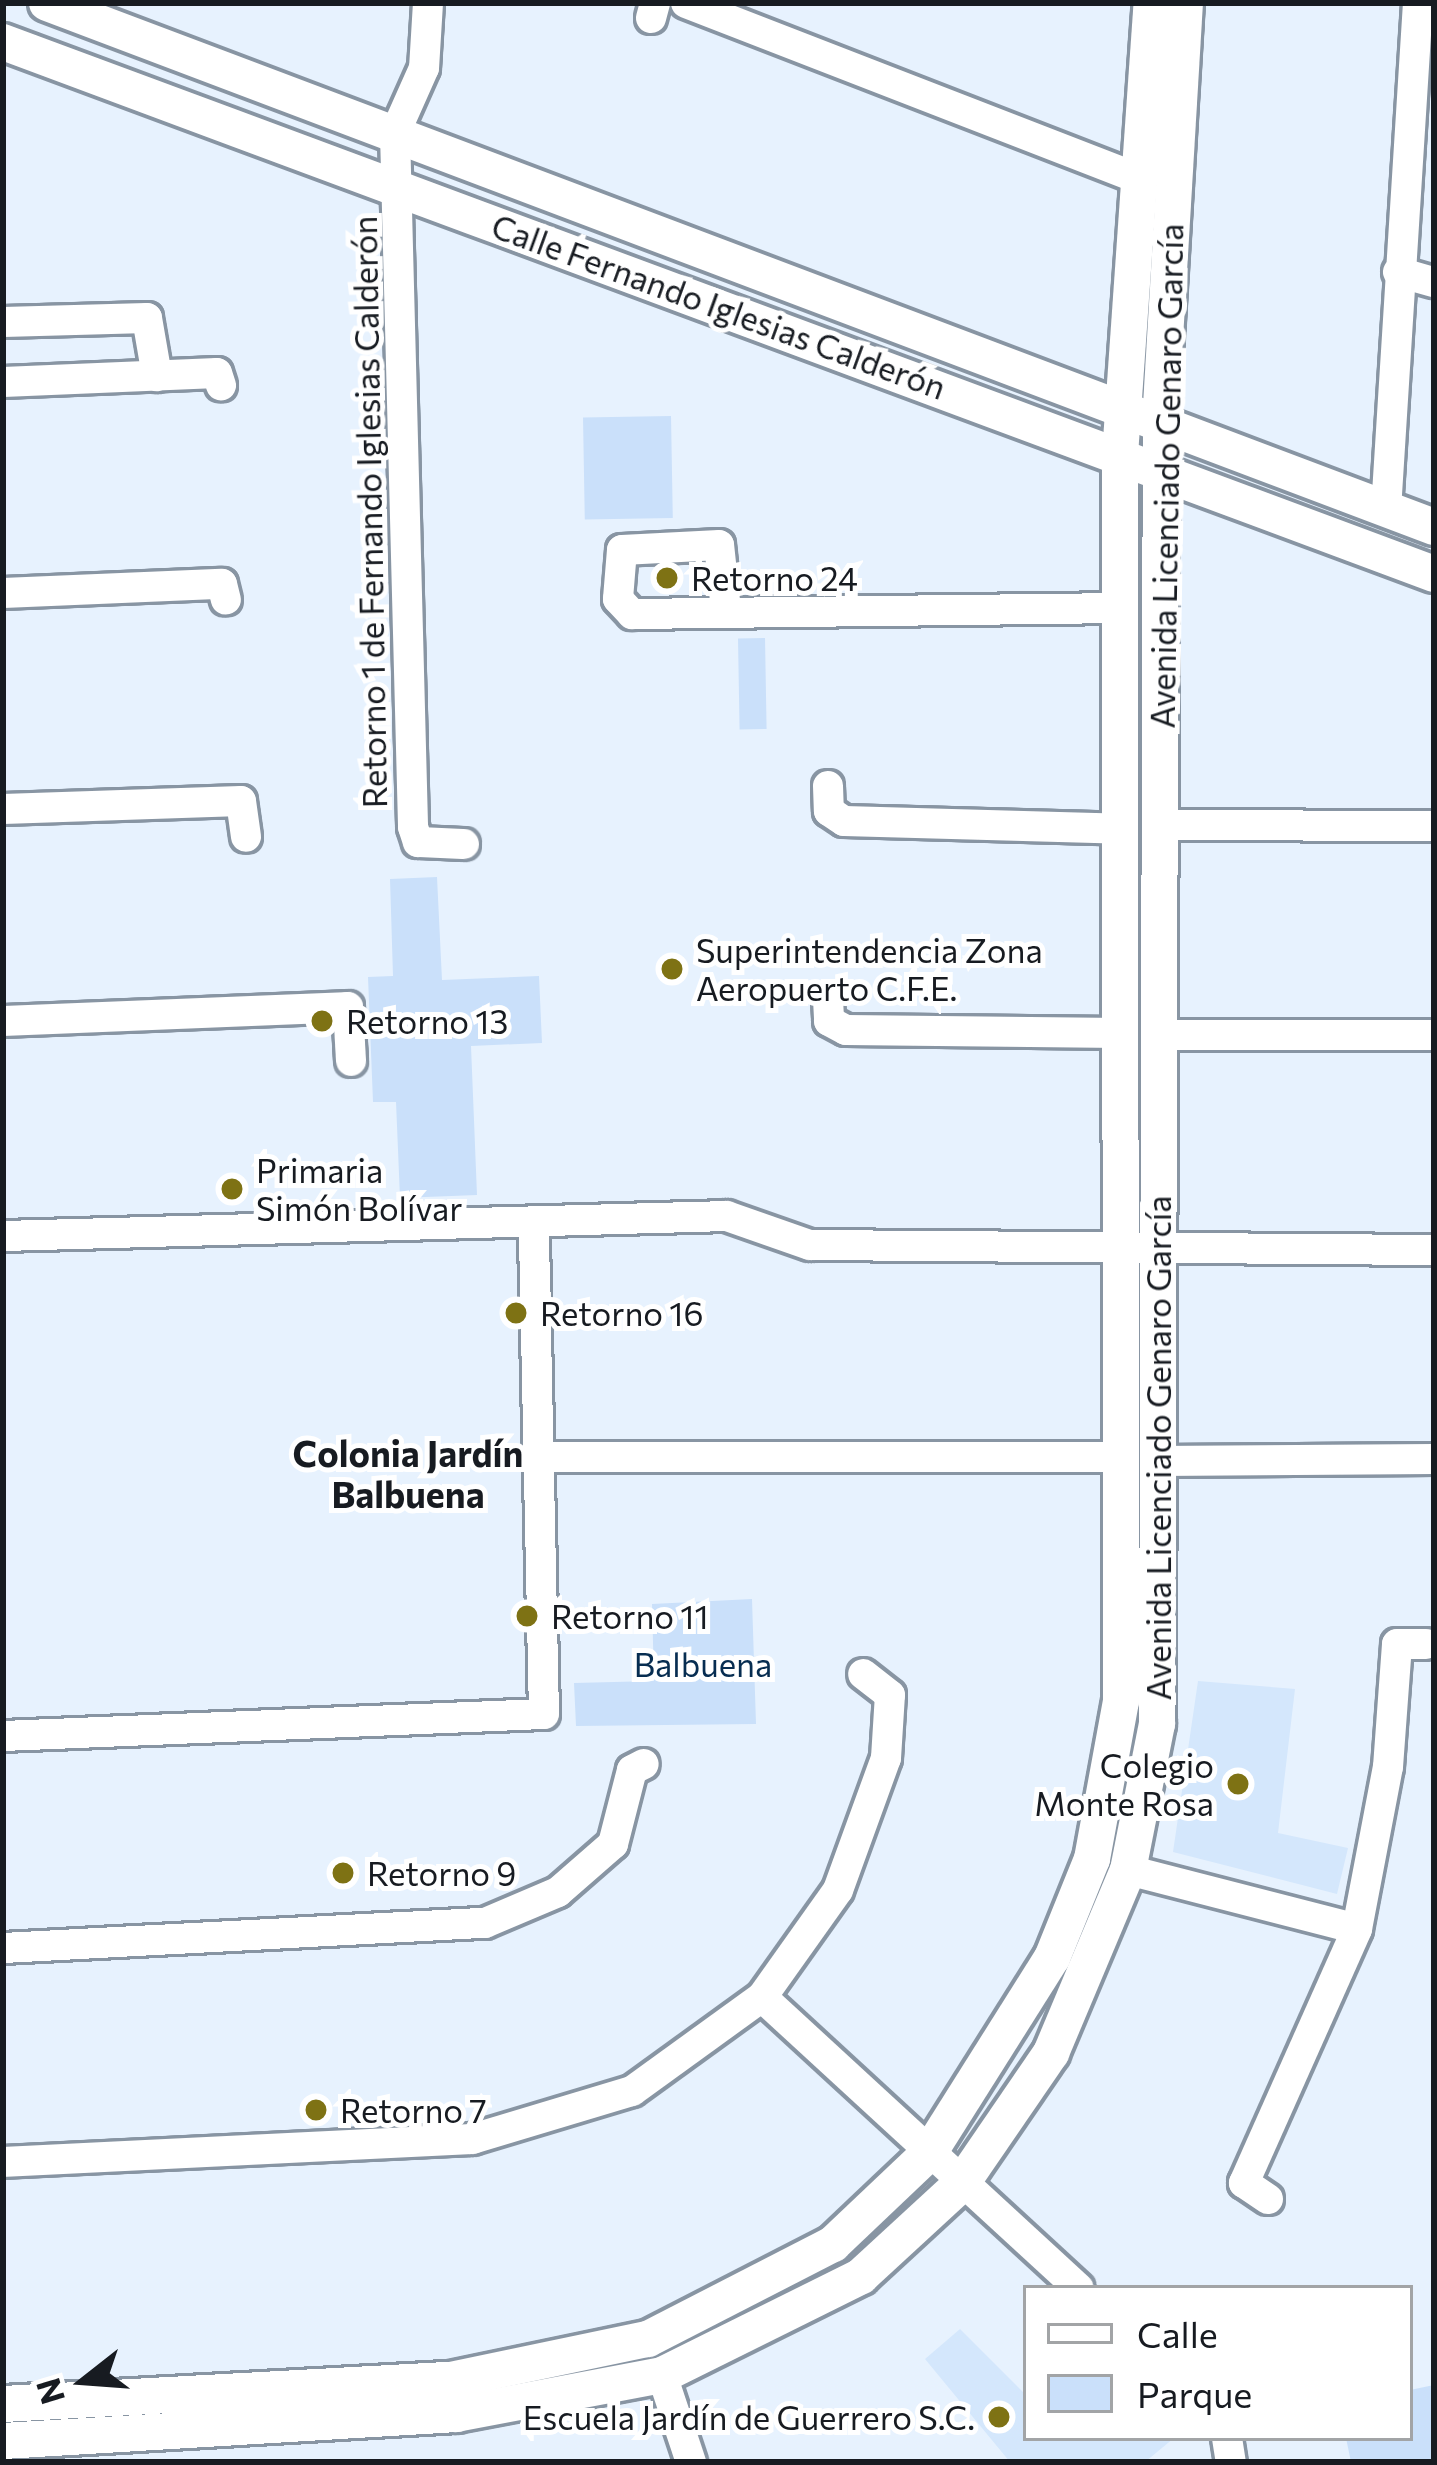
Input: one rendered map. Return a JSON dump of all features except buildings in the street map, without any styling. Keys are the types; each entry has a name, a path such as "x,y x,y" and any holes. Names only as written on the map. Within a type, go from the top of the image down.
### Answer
{"street":[{"name":"Calle Fernando Iglesias Calderón","path":"46,3 1434,527"},
{"path":"395,134 424,68 428,3"},
{"path":"686,3 1139,178"},
{"name":"Avenida Licenciado Genaro García","path":"3,2441 390,2400 648,2339 833,2244 929,2153 1016,2028 1092,1859 1140,1650 1140,1459 1157,1246 1159,1035 1119,608 1120,454 1152,3"},
{"name":"Avenida Licenciado Genaro García","path":"1140,1459 1119,1249 1121,1034 1163,470 1161,424 1185,3"},
{"path":"1386,509 1418,3"},
{"name":"Calle Fernando Iglesias Calderón","path":"3,43 1434,574"},
{"name":"Retorno 1 de Fernando Iglesias Calderón","path":"395,134 412,827 418,842 464,844"},
{"path":"1398,272 1434,282"},
{"path":"3,322 147,318 157,376"},
{"path":"3,382 217,373 221,385"},
{"path":"3,593 222,584 226,600"},
{"path":"726,610 1119,608"},
{"path":"828,786 829,811 844,821 1434,826"},
{"path":"3,808 241,801 246,837"},
{"path":"828,999 829,1021 846,1030 1121,1034"},
{"path":"3,1021 348,1007 351,1061"},
{"path":"1159,1035 1434,1035"},
{"path":"3,1236 753,1217 810,1245 1434,1250"},
{"path":"3,1736 544,1714 534,1221"},
{"path":"540,1456 1434,1459"},
{"path":"1268,2199 1244,2183 1357,1929 1388,1767 1397,1644 1426,1644"},
{"name":"Avenida Licenciado Genaro García","path":"3,2404 390,2400 541,2404 662,2374 861,2276 962,2183 1051,2054 1128,1870 1157,1724 1140,1650"},
{"path":"3,2162 472,2140 632,2091 762,1997 838,1890 874,1805 890,1695 863,1674"},
{"path":"3,1948 485,1923 593,1864 613,1844 632,1769 644,1765"},
{"path":"1128,1870 1357,1929"},
{"path":"762,1997 1075,2285"},
{"path":"662,2374 691,2462"}],"shaded area":[{"name":"Colegio Monte Rosa","path":"1198,1681 1295,1689 1278,1833 1348,1848 1337,1894 1173,1852"},
{"name":"Escuela Jardín de Guerrero S.C.","path":"960,2329 1023,2392 1023,2441 1170,2441 1145,2462 1010,2462 925,2359"}],"green space":[{"path":"671,416 673,518 585,520 583,418"},
{"path":"738,638 765,638 767,729 740,729"},
{"path":"437,877 442,980 539,976 542,1043 471,1046 477,1195 400,1198 396,1102 373,1102 368,977 393,976 390,879"},
{"name":"Balbuena","path":"752,1599 756,1724 576,1726 574,1683 654,1681 652,1604"},
{"path":"1434,2385 1434,2462 1351,2462 1347,2441 1413,2441 1413,2389"}],"place":[{"name":"Retorno 24","path":"667,578"},
{"name":"Superintendencia Zona Aeropuerto C.F.E.","path":"672,969"},
{"name":"Retorno 13","path":"322,1021"},
{"name":"Primaria Simón Bolívar","path":"232,1189"},
{"name":"Retorno 16","path":"516,1313"},
{"name":"Retorno 11","path":"527,1616"},
{"name":"Colegio Monte Rosa","path":"1238,1784"},
{"name":"Retorno 9","path":"343,1873"},
{"name":"Retorno 7","path":"316,2110"},
{"name":"Escuela Jardín de Guerrero S.C.","path":"999,2417"}],"district":[{"name":"Colonia Jardín Balbuena","path":"408,1472"}]}
